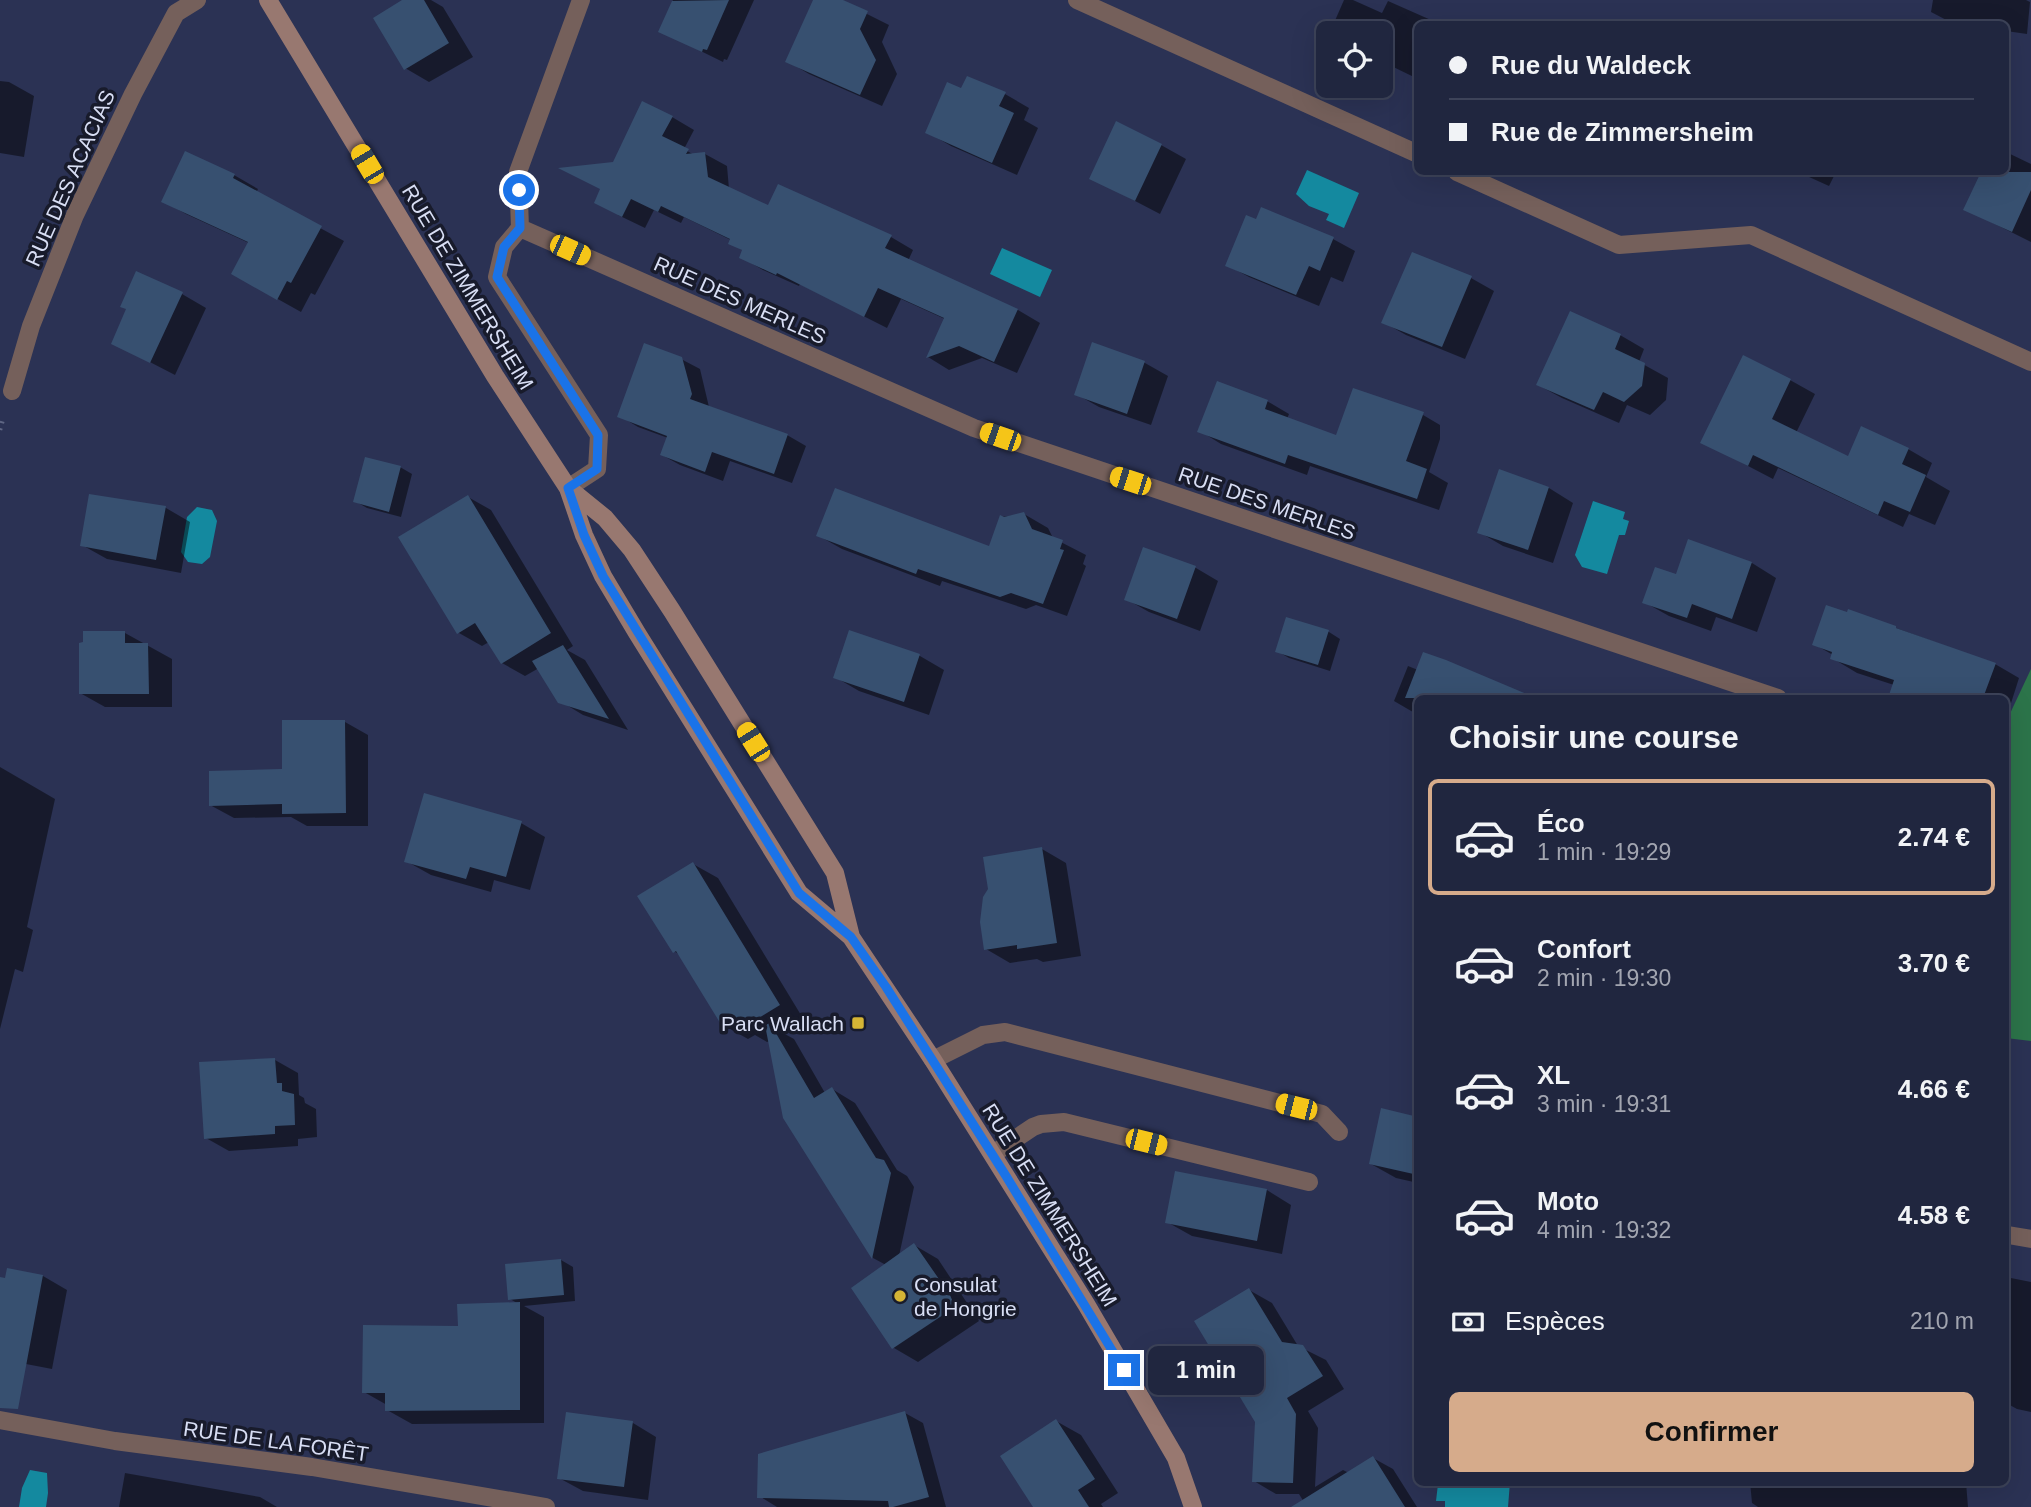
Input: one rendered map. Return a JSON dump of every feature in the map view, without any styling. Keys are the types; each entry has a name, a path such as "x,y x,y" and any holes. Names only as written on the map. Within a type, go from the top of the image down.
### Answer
{"main road":[{"name":"RUE DE ZIMMERSHEIM","path":"268,0 495,376 568,488 584,535 603,576 799,893 851,937 993,1154 1086,1304 1175,1458 1193,1507"},
{"name":"RUE DE ZIMMERSHEIM","path":"568,488 605,518 632,550 672,611 835,873 851,937"}],"street":[{"name":"RUE DES ACACIAS","path":"12,391 30,326 75,215 133,94 176,13 197,0"},
{"path":"568,488 597,469 598,435 497,277 504,247 520,228 518,172 581,0"},
{"path":"1077,0 1414,152"},
{"path":"1464,175 1619,245 1751,235 2031,362"},
{"name":"RUE DES MERLES","path":"520,228 974,428 1769,695"},
{"path":"933,1060 983,1035 1005,1032 1322,1114 1339,1132"},
{"path":"993,1154 1033,1127 1064,1122 1309,1182"},
{"path":"2009,1235 2031,1239"},
{"name":"RUE DE LA FORÊT","path":"0,1420 115,1441 312,1467 546,1507"}],"shaded area":[{"path":"1307,170 1359,193 1344,228 1326,220 1329,214 1309,206 1296,194"},
{"path":"1002,248 1052,270 1040,297 990,274"},
{"path":"1593,501 1625,512 1623,519 1629,521 1625,535 1619,535 1607,574 1582,567 1575,555"},
{"path":"197,507 212,510 217,521 210,557 202,564 188,562 181,552 187,517"},
{"path":"2031,669 2031,1041 2009,1038 2009,716"},
{"path":"30,1470 47,1473 46,1507 19,1507 22,1488"},
{"path":"1438,1486 1510,1486 1508,1507 1445,1507 1445,1501 1436,1501"}],"building":[{"path":"402,0 424,0 449,43 404,70 373,18"},
{"path":"729,0 707,50 703,49 702,52 658,32 672,1"},
{"path":"813,0 843,0 868,11 860,29 876,60 860,95 785,62"},
{"path":"967,76 1006,92 999,106 1014,113 992,163 925,133 947,82 961,88"},
{"path":"642,101 673,116 662,136 689,149 686,154 705,152 708,177 768,205 778,184 892,235 885,248 1018,309 994,362 959,346 926,358 944,318 878,288 864,317 777,273 776,275 739,258 742,250 728,244 730,239 661,206 658,212 631,199 622,217 594,203 600,189 558,168 613,162"},
{"path":"1116,121 1162,144 1135,201 1089,179"},
{"path":"185,151 235,174 233,178 322,226 291,283 287,281 277,300 231,274 248,242 161,202"},
{"path":"2031,172 2031,190 2012,232 1963,210 1980,175"},
{"path":"1261,207 1334,237 1320,271 1309,266 1296,295 1225,266 1246,215 1256,219"},
{"path":"1412,252 1472,276 1442,347 1381,323"},
{"path":"136,271 183,292 150,363 111,344 126,309 120,307"},
{"path":"1570,311 1621,334 1615,349 1645,363 1642,386 1624,402 1603,392 1594,410 1536,385"},
{"path":"1092,342 1145,361 1127,414 1074,395"},
{"path":"644,343 682,357 692,394 690,399 788,434 774,474 712,452 705,472 660,455 667,436 617,417"},
{"path":"1743,355 1791,379 1772,419 1848,456 1861,426 1909,448 1902,464 1926,475 1910,512 1884,501 1878,515 1753,455 1748,466 1700,443"},
{"path":"1217,381 1268,400 1265,409 1336,435 1353,388 1424,412 1406,461 1427,469 1417,499 1288,455 1285,464 1197,432"},
{"path":"365,457 401,466 389,512 353,502"},
{"path":"1499,469 1549,487 1528,550 1477,533"},
{"path":"835,488 989,546 1000,515 1004,517 1024,512 1032,529 1063,540 1060,549 1064,550 1043,604 1011,593 1000,597 918,569 916,574 816,536"},
{"path":"89,494 166,506 156,560 80,546"},
{"path":"468,495 551,633 501,664 475,623 457,634 398,537"},
{"path":"1688,539 1752,562 1732,619 1692,604 1687,618 1642,603 1655,567 1676,574"},
{"path":"1143,547 1196,566 1177,619 1124,600"},
{"path":"1826,605 1847,612 1848,609 1996,663 1984,695 1889,695 1894,680 1830,659 1832,652 1812,645"},
{"path":"1286,617 1329,630 1318,665 1275,652"},
{"path":"849,630 920,654 904,702 833,678"},
{"path":"83,631 125,631 125,643 148,643 149,694 79,694 79,643 83,642"},
{"path":"563,645 609,719 558,703 532,661"},
{"path":"1423,652 1529,695 1414,695 1414,698 1405,698"},
{"path":"282,720 345,720 346,813 282,814 282,804 209,806 209,771 282,769"},
{"path":"424,793 522,821 506,877 470,867 466,879 404,862"},
{"path":"1042,847 1057,943 1017,949 1017,945 984,950 980,922 983,897 988,889 983,857"},
{"path":"693,862 780,1005 741,1029 735,1019 722,1026 676,951 673,953 637,896"},
{"path":"770,1023 814,1098 832,1087 876,1158 884,1160 891,1173 872,1259 783,1118 765,1025"},
{"path":"275,1058 277,1083 282,1083 282,1091 294,1094 295,1125 275,1126 275,1134 204,1139 199,1062"},
{"path":"1381,1108 1414,1116 1414,1174 1369,1164"},
{"path":"1175,1171 1267,1189 1257,1241 1165,1223"},
{"path":"914,1243 950,1295 955,1307 892,1349 851,1288"},
{"path":"561,1259 564,1295 508,1300 505,1264"},
{"path":"7,1268 43,1275 18,1409 0,1408 0,1277 5,1278"},
{"path":"1249,1288 1282,1342 1303,1345 1323,1376 1287,1398 1296,1414 1293,1483 1252,1482 1255,1422 1194,1321"},
{"path":"520,1302 520,1410 385,1411 385,1393 362,1393 363,1325 458,1326 457,1304"},
{"path":"905,1411 929,1497 893,1507 889,1507 888,1501 757,1498 758,1454"},
{"path":"566,1412 633,1421 624,1487 557,1479"},
{"path":"1056,1419 1095,1479 1078,1490 1089,1507 1033,1507 1000,1456"},
{"path":"1373,1456 1405,1507 1291,1507"}],"place":[{"name":"Parc Wallach","path":"858,1023"},
{"name":"Consulat de Hongrie","path":"900,1296"}],"route":[{"path":"519,190 520,228 504,247 497,277 598,435 597,469 568,488 584,535 603,576 799,893 851,937 886,987 1086,1304 1124,1370"}]}
